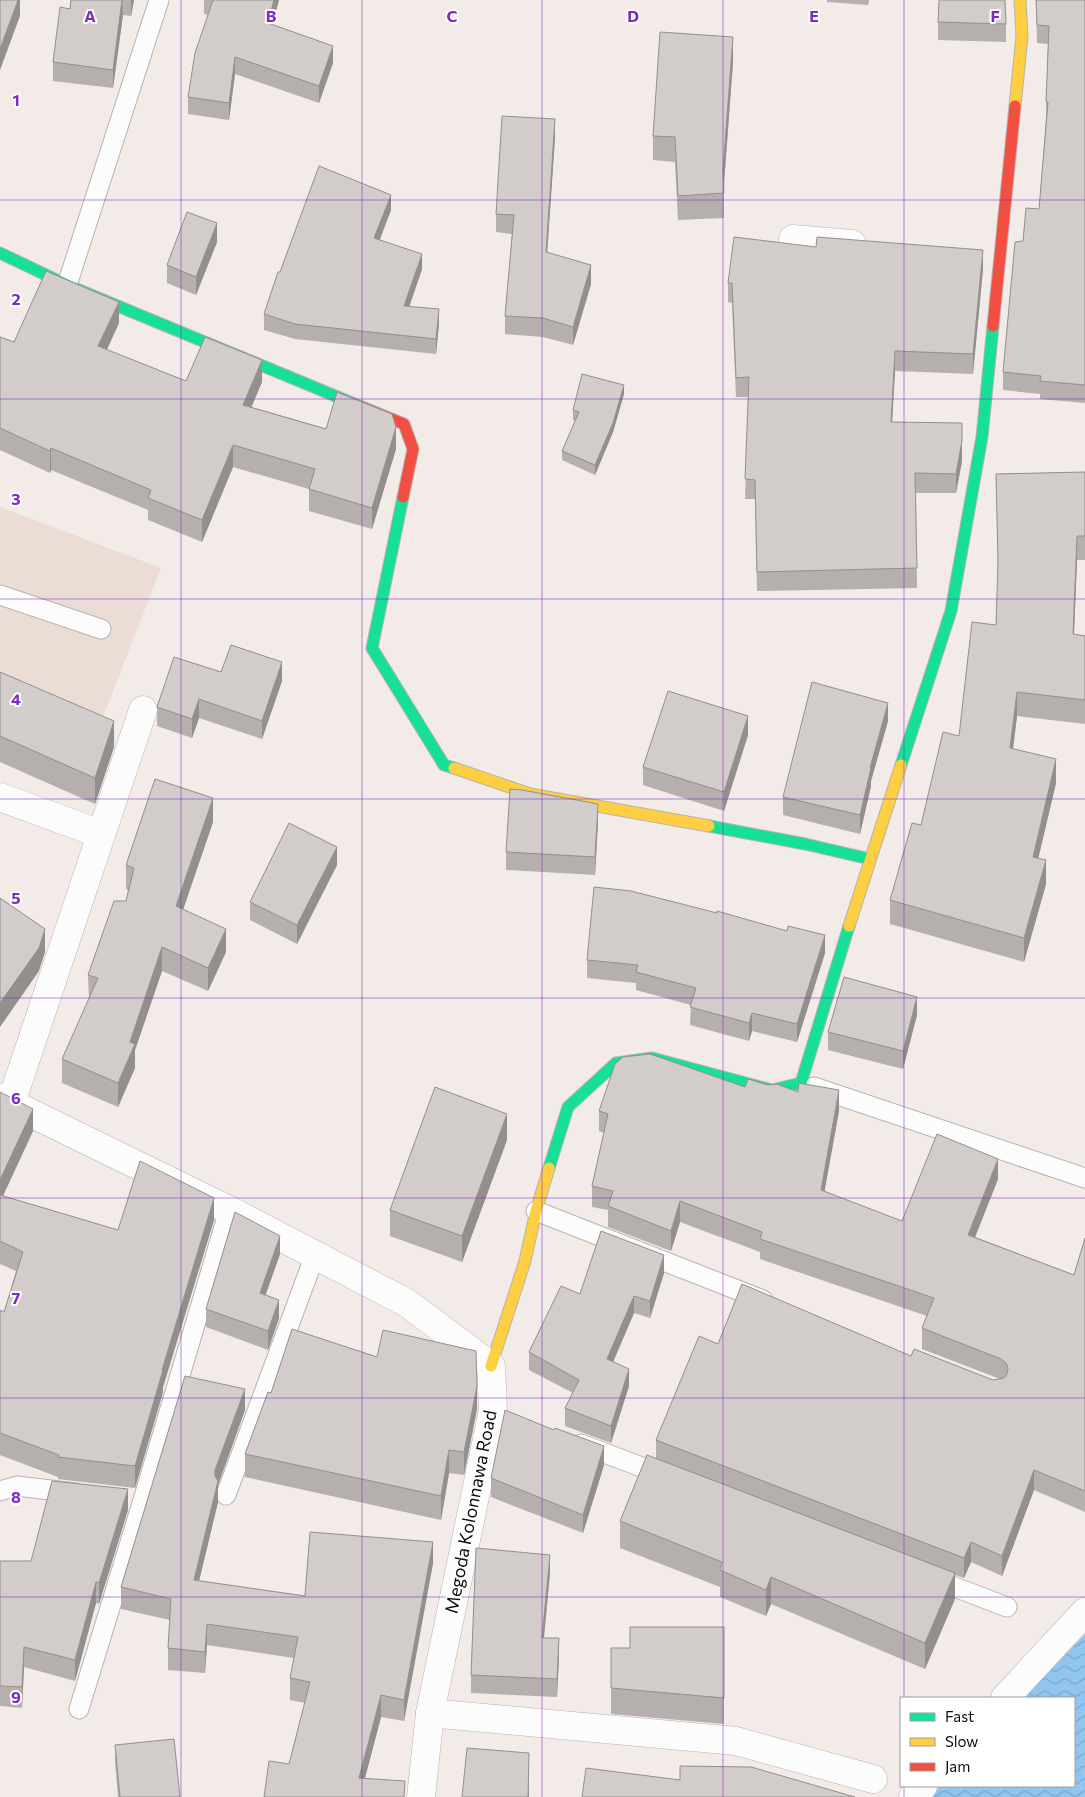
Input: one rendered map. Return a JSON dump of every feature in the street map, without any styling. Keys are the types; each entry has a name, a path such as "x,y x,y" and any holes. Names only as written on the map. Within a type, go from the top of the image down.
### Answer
{"street":[{"path":"142,710 101,834 5,1100 229,1210 407,1303 491,1366 525,1261 536,1211 568,1107 616,1063 652,1058 772,1090 801,1083 870,859 951,611 982,437 1022,36 1020,0"},
{"path":"793,240 872,246"},
{"path":"0,253 67,284 404,424 413,449 372,648 444,765 530,794 805,844 870,859"},
{"path":"971,253 1001,255"},
{"path":"0,797 101,834"},
{"name":"Megoda Kolonnawa Road","path":"421,1797 430,1713 502,1414 491,1366"},
{"path":"1006,1697 1085,1612"},
{"path":"430,1713 736,1741 873,1780"},
{"path":"914,1797 922,1787"}],"lane":[{"path":"67,284 159,0"},
{"path":"0,595 101,629"},
{"path":"801,1083 1085,1178"},
{"path":"79,1709 229,1210"},
{"path":"536,1211 778,1306"},
{"path":"226,1495 315,1256"},
{"path":"566,1438 686,1484"},
{"path":"0,1491 17,1486 95,1495"},
{"path":"124,1498 143,1500"},
{"path":"915,1572 1007,1607"}],"shaded area":[{"path":"0,507 161,568 101,722 0,683"}],"water":[{"path":"1085,1634 1085,1797 933,1797 938,1787 1075,1787 1075,1697 1023,1697"}],"building":[{"path":"0,0 18,0 0,49"},
{"path":"71,0 122,0 113,70 53,62 60,7 70,9"},
{"path":"213,0 274,0 268,23 333,46 319,86 235,57 229,103 188,97 195,53"},
{"path":"939,0 1005,0 1006,24 938,22"},
{"path":"1036,0 1085,0 1085,385 1040,381 1041,376 1003,372 1015,242 1023,241 1026,208 1039,209 1048,102 1046,102 1049,26 1037,25"},
{"path":"660,32 733,37 723,170 724,193 678,196 675,137 653,136"},
{"path":"502,116 555,119 546,252 591,265 573,327 543,318 505,316 514,215 496,214"},
{"path":"319,166 391,195 374,238 422,254 404,306 439,309 436,339 295,324 264,314 278,272 280,272"},
{"path":"187,212 217,223 196,277 167,265"},
{"path":"734,237 816,247 817,237 983,250 973,354 895,351 891,422 962,423 962,441 956,474 915,473 917,568 757,572 755,480 745,479 749,377 736,378 732,283 728,283"},
{"path":"46,271 119,302 98,346 186,381 205,337 262,360 243,405 326,429 337,392 392,414 396,427 372,508 309,489 315,469 233,445 202,520 148,498 151,490 51,448 50,451 0,428 0,337 14,342"},
{"path":"582,374 624,385 613,423 595,465 562,451 579,412 573,410"},
{"path":"1085,472 1085,536 1077,536 1073,634 1085,636 1085,700 1017,692 1010,748 1056,759 1033,857 1046,860 1024,938 890,900 912,823 921,825 943,732 959,736 972,622 996,625 998,560 996,474"},
{"path":"231,645 282,662 262,721 199,699 192,719 157,707 174,657 221,672"},
{"path":"0,672 114,721 95,778 0,736"},
{"path":"812,682 888,703 870,768 860,815 783,797"},
{"path":"668,691 748,716 724,792 643,767"},
{"path":"155,779 213,798 176,906 226,929 208,968 162,947 130,1042 135,1044 118,1083 62,1059 98,978 88,975 114,901 126,901 134,868 126,865"},
{"path":"510,789 598,804 595,857 506,852"},
{"path":"289,823 337,847 297,925 250,902"},
{"path":"594,887 631,891 717,913 717,911 787,931 788,926 825,935 797,1024 752,1013 749,1023 690,1007 696,988 636,972 638,965 587,960"},
{"path":"0,898 45,929 39,948 0,1003"},
{"path":"844,977 917,997 903,1051 828,1032"},
{"path":"650,1054 745,1087 748,1079 768,1085 777,1084 798,1092 799,1083 839,1090 821,1190 902,1221 937,1134 998,1159 968,1235 1074,1275 1085,1238 1085,1491 1034,1470 1002,1556 971,1542 964,1558 656,1440 699,1336 718,1344 742,1284 911,1356 914,1349 993,1380 1004,1378 1008,1368 1001,1359 922,1328 934,1298 760,1239 762,1232 680,1201 671,1231 608,1206 613,1191 592,1186 608,1114 599,1111 615,1064 623,1057"},
{"path":"435,1087 507,1114 462,1236 390,1210"},
{"path":"0,1092 33,1109 0,1180"},
{"path":"140,1161 214,1198 135,1466 58,1457 59,1455 0,1433 0,1310 4,1312 23,1252 0,1241 0,1195 118,1230"},
{"path":"235,1212 280,1236 260,1293 279,1300 268,1331 206,1309"},
{"path":"601,1231 664,1255 650,1301 634,1296 607,1359 629,1369 611,1426 565,1408 579,1380 529,1352 561,1286 580,1294"},
{"path":"292,1329 377,1357 383,1330 476,1351 477,1386 464,1452 449,1450 441,1496 245,1454 268,1392 271,1393"},
{"path":"185,1376 245,1389 215,1470 215,1476 218,1481 194,1580 305,1596 310,1532 433,1542 404,1700 381,1695 359,1778 405,1781 404,1797 264,1797 269,1761 289,1764 310,1682 290,1678 298,1637 207,1624 205,1652 168,1648 171,1599 121,1587"},
{"path":"505,1410 554,1430 555,1428 604,1446 583,1515 491,1478"},
{"path":"647,1455 955,1573 925,1643 771,1577 766,1590 720,1570 722,1562 620,1521"},
{"path":"52,1481 128,1489 99,1583 96,1582 75,1660 24,1647 22,1687 0,1686 0,1561 31,1561"},
{"path":"476,1548 550,1555 542,1638 559,1638 557,1679 471,1675"},
{"path":"630,1627 724,1627 724,1698 611,1688 611,1648 630,1648"},
{"path":"174,1739 180,1797 120,1797 115,1745"},
{"path":"467,1748 529,1753 528,1797 462,1797"},
{"path":"680,1766 751,1767 855,1797 582,1797 586,1768 680,1780"}],"traffic: fast":[{"path":"0,253 67,285 362,407"},
{"path":"901,765 951,611 982,437 993,326"},
{"path":"403,497 372,648 444,765 454,768"},
{"path":"709,826 805,844 870,859"},
{"path":"549,1168 568,1107 616,1063 652,1058 772,1090 801,1083 849,926"}],"traffic: slow":[{"path":"1015,106 1022,36 1020,0"},
{"path":"849,926 901,765"},
{"path":"454,768 530,794 709,826"},
{"path":"491,1366 525,1261 536,1211 549,1168"}],"traffic: jam":[{"path":"993,326 1015,106"},
{"path":"362,407 404,424 413,449 403,497"}]}
